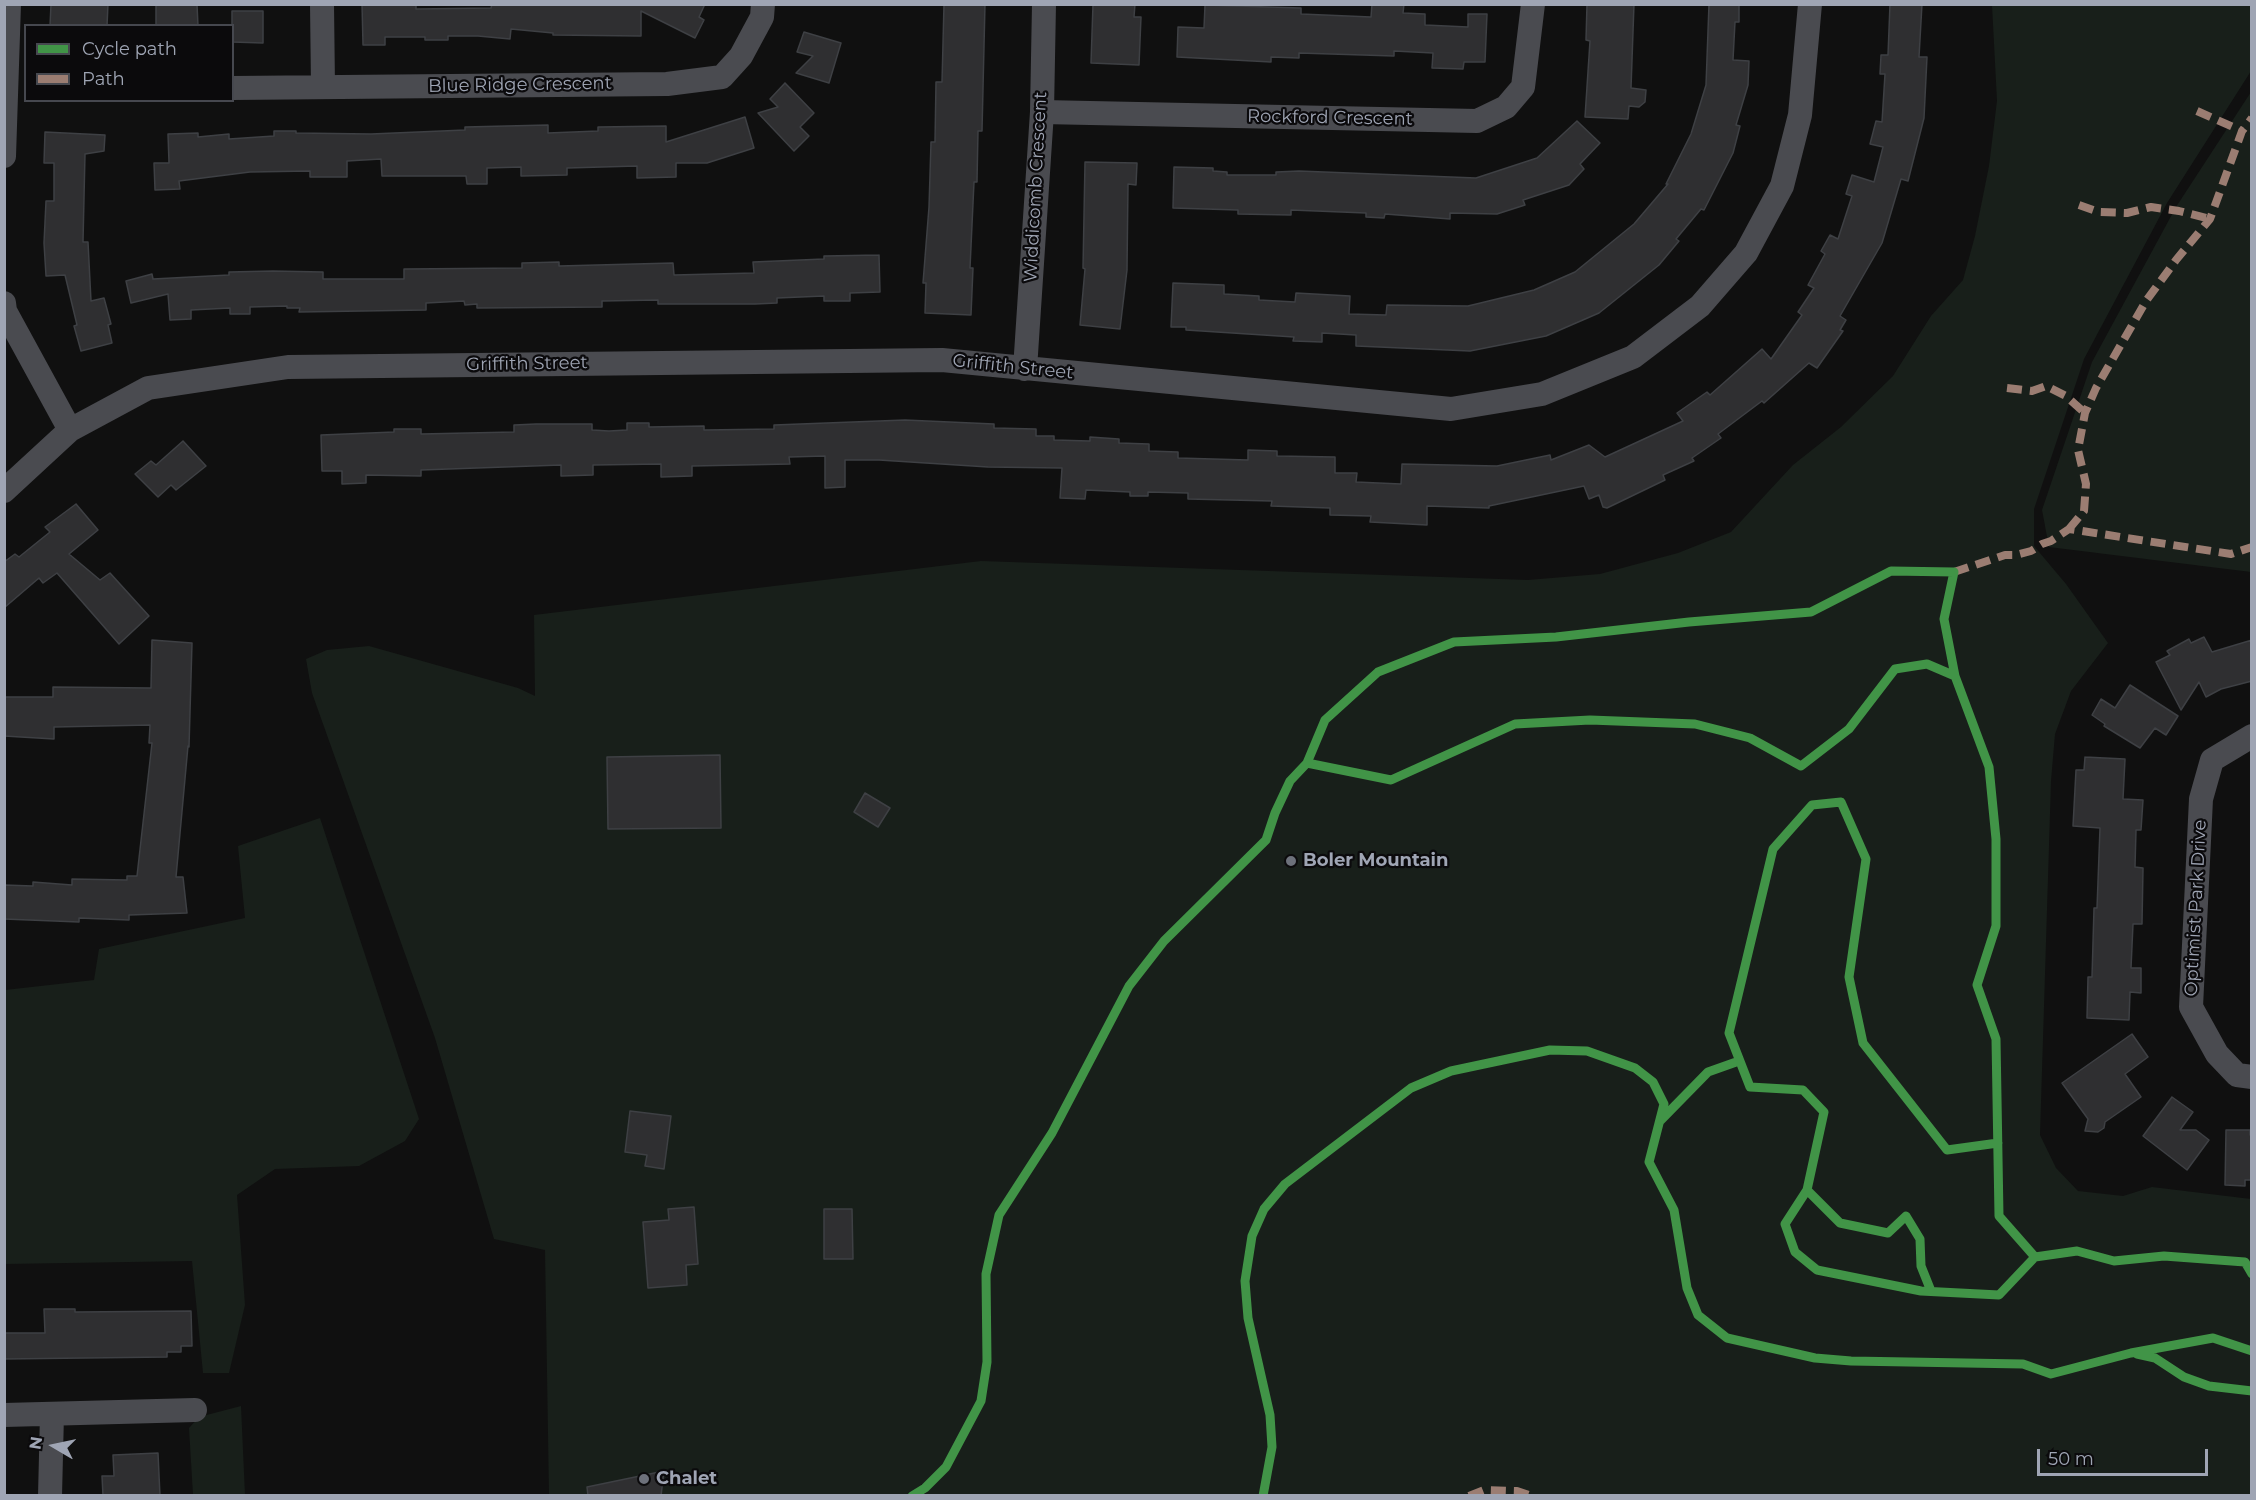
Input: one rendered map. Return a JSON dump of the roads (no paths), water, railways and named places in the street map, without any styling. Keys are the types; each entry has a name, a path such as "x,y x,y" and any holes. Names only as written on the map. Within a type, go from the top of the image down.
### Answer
{"street":[{"path":"4,156 16,90 9,4"},
{"path":"322,4 323,87"},
{"name":"Blue Ridge Crescent","path":"234,88 667,84 722,77 741,56 762,17 762,4"},
{"name":"Widdicomb Crescent","path":"1025,369 1042,112 1044,4"},
{"name":"Rockford Crescent","path":"1042,112 1477,121 1506,107 1523,87 1533,4"},
{"name":"Griffith Street","path":"4,491 70,430 148,388 288,367 942,360 1451,410 1542,394 1633,357 1700,306 1746,253 1782,186 1800,115 1810,4"},
{"path":"4,303 5,311 70,430"},
{"name":"Optimist Park Drive","path":"2252,736 2212,760 2201,799 2191,1007 2217,1054 2237,1075 2252,1077"},
{"path":"4,1415 195,1410"},
{"path":"50,1496 52,1414"}],"place":[{"name":"Boler Mountain","path":"1291,861"},
{"name":"Chalet","path":"644,1479"}]}
